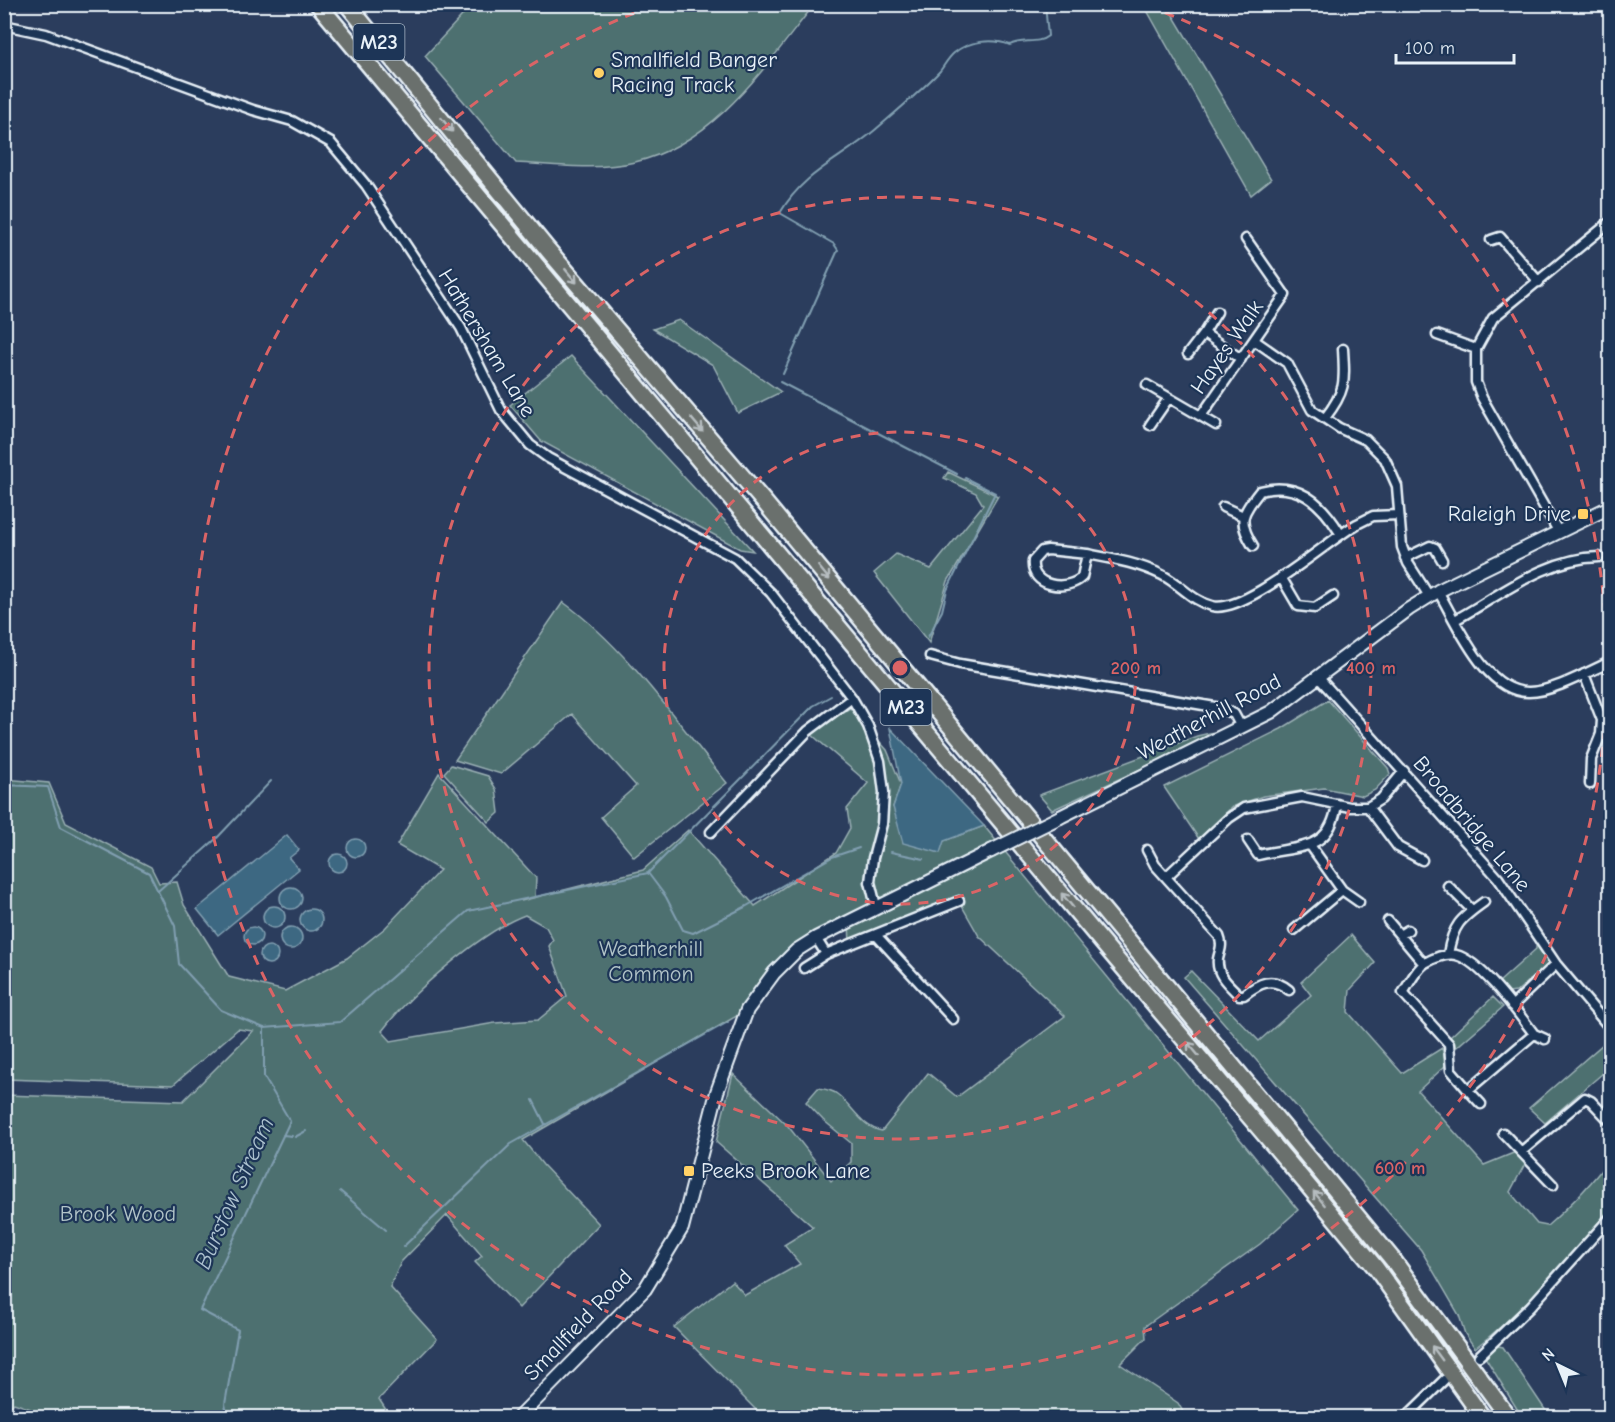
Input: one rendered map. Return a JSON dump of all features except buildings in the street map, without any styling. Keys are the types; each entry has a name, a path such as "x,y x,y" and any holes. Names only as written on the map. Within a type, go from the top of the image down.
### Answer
{"highway":[{"name":"M23","path":"318,4 1376,1268 1483,1418"},
{"name":"M23","path":"347,4 548,250 765,502 1393,1260 1509,1418"}],"street":[{"name":"Hathersham Lane","path":"4,25 46,34 253,110 292,121 331,143 366,185 461,328 501,410 530,445 548,458 735,558 771,593 852,698 868,726 880,761 884,792 882,824 873,858 870,882 876,906"},
{"path":"1558,531 1482,398 1476,382 1476,350 1493,318 1611,222"},
{"path":"1491,240 1500,237 1539,282"},
{"name":"Hayes Walk","path":"1201,416 1285,295 1246,239"},
{"path":"1188,354 1217,312"},
{"path":"1204,333 1241,359"},
{"path":"1437,335 1476,350"},
{"path":"1254,340 1287,363 1312,410 1366,440 1385,459 1397,486 1401,547 1405,558 1455,620 1479,660 1503,686 1530,692 1584,674 1611,662"},
{"path":"1325,418 1336,404 1345,383 1343,349"},
{"name":"Hayes Walk","path":"1147,385 1216,425"},
{"name":"Hayes Walk","path":"1150,425 1168,399"},
{"path":"1253,546 1243,530 1243,516 1260,491 1277,486 1296,490 1312,500 1328,514 1340,533"},
{"path":"1223,507 1243,516"},
{"name":"Weatherhill Road","path":"876,906 1241,728 1278,707 1394,620 1434,593 1611,507"},
{"path":"1087,554 1082,577 1072,585 1044,582 1034,574 1033,561 1042,551 1087,554 1129,562 1164,576 1187,594 1214,607 1238,603 1281,577 1340,533 1373,516 1399,515"},
{"path":"1405,558 1430,546 1435,548 1442,560"},
{"path":"1455,620 1552,567 1576,558 1599,557"},
{"path":"1281,577 1298,606 1315,608 1333,596"},
{"path":"930,656 960,664 1229,710 1241,728"},
{"path":"1584,674 1602,720 1601,734 1591,759 1590,784"},
{"name":"Broadbridge Lane","path":"1319,678 1498,878 1556,964 1611,1028"},
{"path":"711,832 808,731 852,698"},
{"path":"1167,876 1229,818 1244,808 1302,797 1368,807 1381,799 1404,771"},
{"path":"1248,840 1258,855 1310,845 1321,840 1332,829 1337,804"},
{"path":"1368,807 1398,847 1422,860"},
{"path":"1310,845 1342,890 1359,902"},
{"path":"1147,850 1155,865 1219,936 1222,944 1219,969 1222,977 1239,995 1244,995 1255,985 1269,982 1289,990"},
{"path":"1448,886 1472,910"},
{"path":"1294,930 1342,890"},
{"path":"804,968 826,954 959,901"},
{"path":"1448,954 1451,935 1457,923 1484,902"},
{"name":"Smallfield Road","path":"518,1418 645,1289 682,1228 717,1092 747,1010 774,973 797,950 876,906"},
{"path":"1388,921 1404,933 1424,964"},
{"path":"876,935 953,1019"},
{"path":"816,938 826,954"},
{"path":"1481,1104 1451,1070 1449,1044 1403,993 1424,964 1448,954 1468,960 1512,1006 1534,1034 1545,1040"},
{"path":"1512,1006 1556,964"},
{"path":"1468,1090 1534,1034"},
{"path":"1521,1152 1585,1098 1592,1101 1611,1121"},
{"path":"1503,1133 1553,1185"},
{"path":"1479,1356 1530,1307 1611,1218"},
{"path":"1405,1418 1444,1380"}],"green space":[{"name":"Smallfield Banger Racing Track","path":"472,5 814,5 777,53 736,99 690,138 664,152 635,162 591,167 516,163 425,56"},
{"path":"1144,5 1167,5 1271,179 1251,195"},
{"path":"679,320 781,392 738,413 713,365 653,329"},
{"path":"571,356 753,551 740,549 541,441 510,405"},
{"path":"948,472 998,496 948,581 929,643 874,573 896,554 931,569 983,505 976,493 944,478"},
{"path":"563,602 586,620 630,663 727,783 634,857 601,817 636,786 572,714 501,774 455,760"},
{"path":"1328,700 1388,768 1390,774 1375,790 1363,796 1324,788 1263,796 1232,807 1199,839 1164,787 1281,729"},
{"path":"850,708 887,750 901,784 893,807 944,841 984,826 1298,1210 1260,1244 1145,1326 1146,1338 1120,1364 1178,1403 1186,1417 763,1417 674,1327 732,1281 745,1295 800,1264 784,1245 813,1227 716,1142 733,1074 788,1126 831,1181 851,1162 851,1143 823,1120 806,1102 818,1088 835,1093 869,1126 882,1131 928,1073 957,1097 1065,1016 979,936 959,901 850,944 849,922 797,950 747,1010 523,1140 543,1165 599,1224 519,1308 475,1262 482,1256 447,1215 401,1262 390,1287 437,1339 379,1399 388,1413 385,1417 31,1417 31,1409 14,1403 5,1411 5,1095 183,1101 253,1031 238,1029 173,1085 5,1079 5,779 49,783 66,823 151,867 159,883 177,882 184,905 229,977 285,991 347,958 385,928 440,870 397,845 439,773 536,878 535,897 521,901 643,870 688,830 755,906 836,853 850,828 847,809 868,783 811,734","holes":["525,915 546,927 553,940 549,946 567,996 538,1020 495,1023 391,1041 382,1031 428,982 488,935"]},
{"path":"1227,729 1052,810 1039,795 1197,736"},
{"path":"451,765 488,776 496,789 499,813 489,822 444,773"},
{"path":"1536,934 1551,962 1516,992 1509,993 1499,982 1536,949"},
{"path":"1351,935 1375,963 1350,990 1348,1012 1402,1073 1442,1048 1446,1065 1418,1091 1484,1165 1516,1152 1526,1162 1510,1192 1537,1224 1547,1226 1556,1218 1573,1202 1610,1158 1610,1209 1529,1300 1475,1348 1465,1334 1459,1315 1421,1250 1184,977 1191,971 1259,1041 1311,995 1301,982"},
{"path":"1493,997 1503,1007 1452,1051 1449,1038"},
{"path":"1610,1038 1610,1067 1545,1123 1529,1108"},
{"path":"1498,1346 1503,1347 1550,1417 1522,1417 1485,1357"}],"water":[{"path":"890,728 984,826 944,841 940,853 903,843 893,807 901,784"},
{"path":"287,835 299,850 289,858 299,869 218,935 197,909"},
{"path":"356,839 362,842 365,848 362,854 356,857 350,854 347,848 350,842"},
{"path":"338,854 344,857 347,863 344,869 338,872 332,869 329,863 332,857"},
{"path":"291,887 299,890 302,898 299,906 291,909 283,906 280,898 283,890"},
{"path":"274,906 282,909 285,917 282,925 274,928 266,925 263,917 266,909"},
{"path":"311,909 319,912 322,920 319,928 311,931 303,928 300,920 303,912"},
{"path":"253,927 261,932 262,936 257,944 253,945 245,940 244,936 249,928"},
{"path":"291,927 299,930 302,938 299,946 291,949 283,946 280,938 283,930"},
{"path":"269,946 275,949 278,955 275,961 269,964 263,961 260,955 263,949"}],"waterway":[{"path":"783,374 838,250 834,244 780,213 800,187 812,176 875,130 932,79 960,49 973,43 989,41 1010,45 1044,39 1048,36 1045,4"},
{"path":"780,382 957,474"},
{"path":"928,637 942,611 947,590 995,493 965,478"},
{"path":"4,785 48,787 61,827 149,873 175,926 179,964 221,1010 264,1028 340,1022 468,911 648,873 813,706 831,696"},
{"path":"158,891 217,838 271,781"},
{"path":"648,873 666,897 683,930 693,933 745,907 832,857 859,848"},
{"path":"891,852 924,859"},
{"path":"404,1246 511,1144 728,1022"},
{"name":"Burstow Stream","path":"228,1418 225,1404 238,1330 200,1310 290,1121 264,1077 264,1028"},
{"path":"533,1100 545,1124"},
{"path":"295,1137 306,1131"},
{"name":"Burstow Stream","path":"283,1135 292,1136"},
{"path":"340,1191 386,1230"}],"place":[{"name":"Smallfield Banger Racing Track","path":"599,73"},
{"name":"Raleigh Drive","path":"1583,514"},
{"name":"Peeks Brook Lane","path":"689,1171"}],"park label":[{"name":"Weatherhill Common","path":"651,962"},
{"name":"Brook Wood","path":"118,1214"}]}
